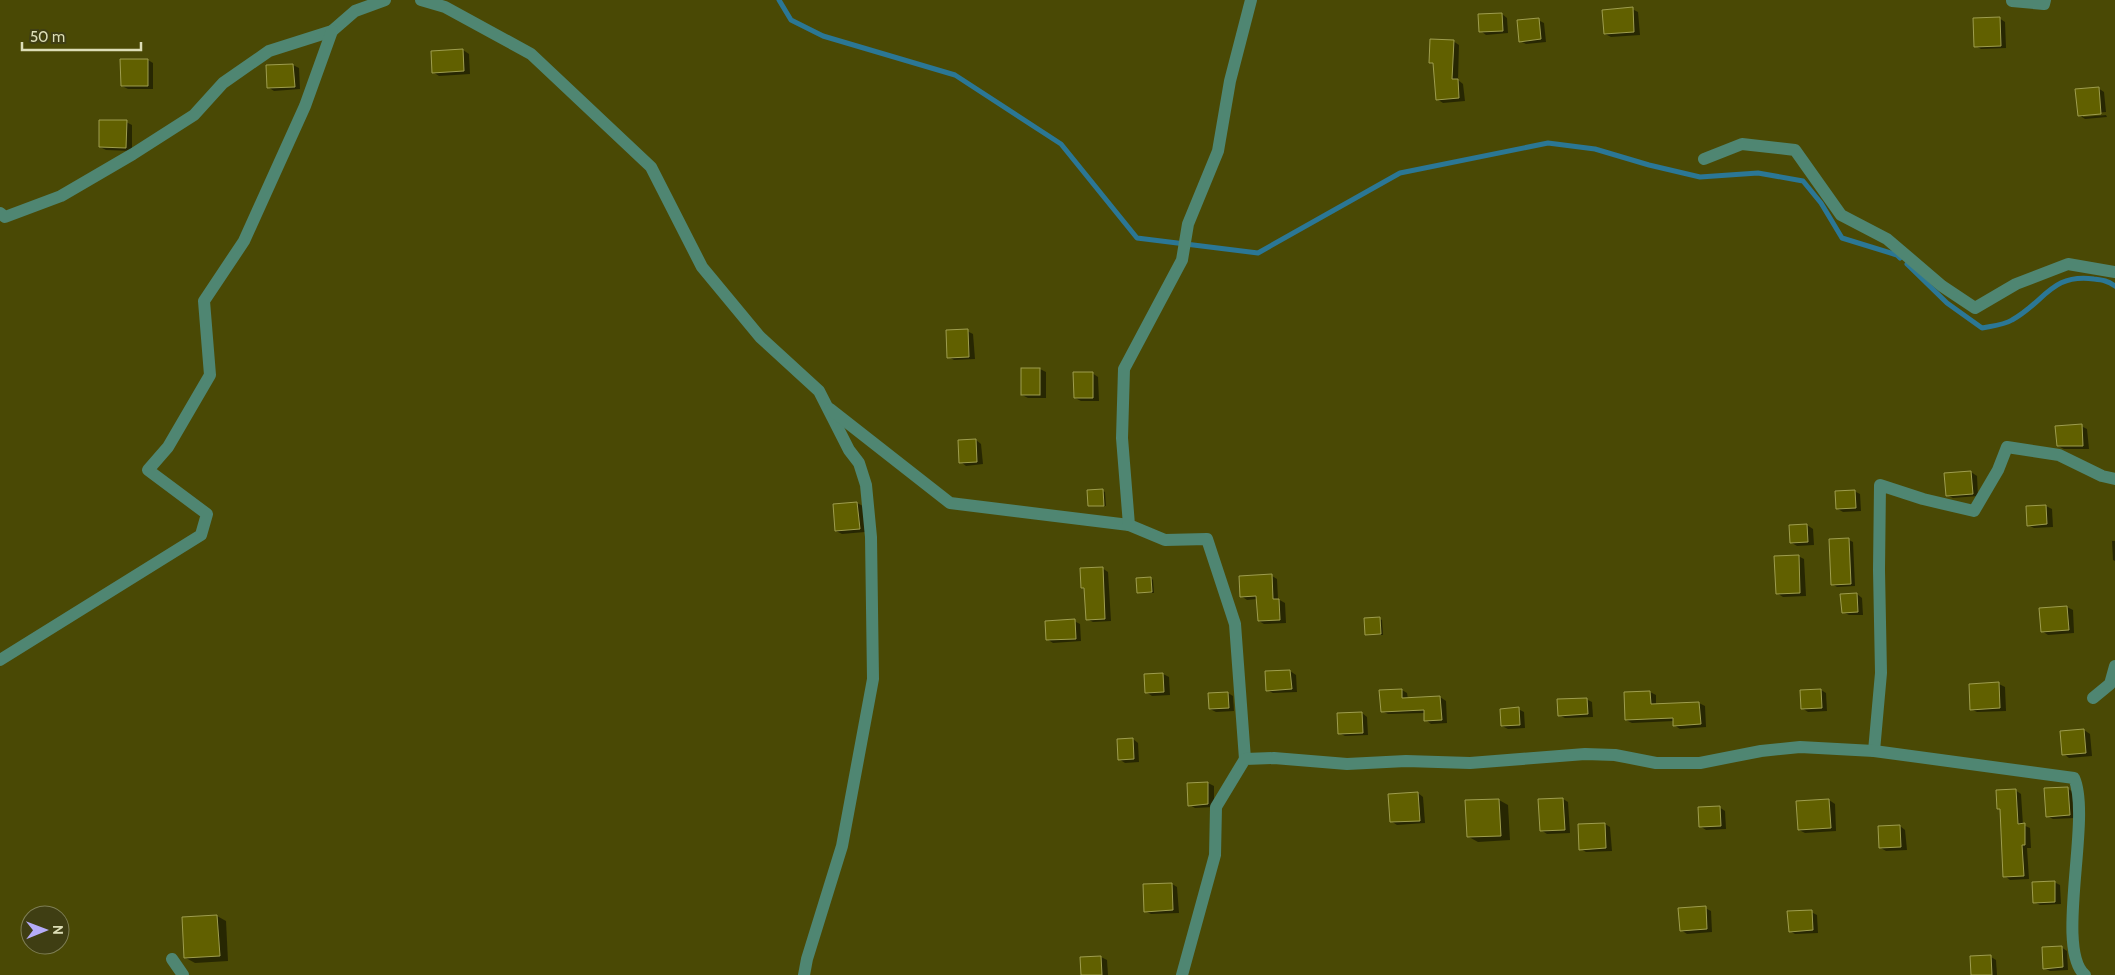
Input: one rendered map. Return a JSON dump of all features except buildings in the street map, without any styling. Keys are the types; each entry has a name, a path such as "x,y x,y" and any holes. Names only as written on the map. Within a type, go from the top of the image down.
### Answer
{"street":[{"path":"0,213 6,217 61,196 194,115 223,83 269,50 332,31 355,11 385,0"},
{"path":"421,0 445,7 531,54 651,167 702,267 760,337 819,391 849,450 859,463 866,485 871,537 873,679 842,846 807,959 804,975"},
{"path":"1129,525 1122,438 1124,369 1182,260 1188,224 1218,151 1230,81 1251,0"},
{"path":"2012,2 2044,4 2045,0"},
{"path":"0,660 201,535 207,514 148,470 168,447 210,375 204,300 244,241 305,106 332,31"},
{"path":"1704,160 1742,144 1795,150 1841,215 1887,239 1942,286 1975,308 2016,284 2068,264 2115,272"},
{"path":"826,407 950,503 1129,525 1165,540 1207,539 1235,624 1245,758 1216,807 1215,855 1182,975"},
{"path":"1874,751 1881,673 1880,485 1924,499 1974,511 1998,470 2007,447 2060,455 2102,476 2115,479"},
{"path":"2093,698 2110,684 2115,666"},
{"path":"1245,758 1274,758 1347,764 1406,761 1470,763 1585,754 1615,755 1656,763 1700,763 1761,751 1800,747 1874,751 2074,778 2079,789 2080,820 2073,881 2074,932 2075,956 2082,974"},
{"path":"172,959 183,975"}],"waterway":[{"path":"779,0 791,20 823,36 955,75 1061,144 1137,238 1258,253 1400,173 1548,143 1595,149 1649,165 1700,177 1758,173 1803,181 1821,203 1842,238 1897,255 1900,258"},
{"path":"1907,264 1947,303 1982,328 2009,322 2023,313 2049,290 2068,280 2079,278 2094,279 2105,281 2115,286"}]}
